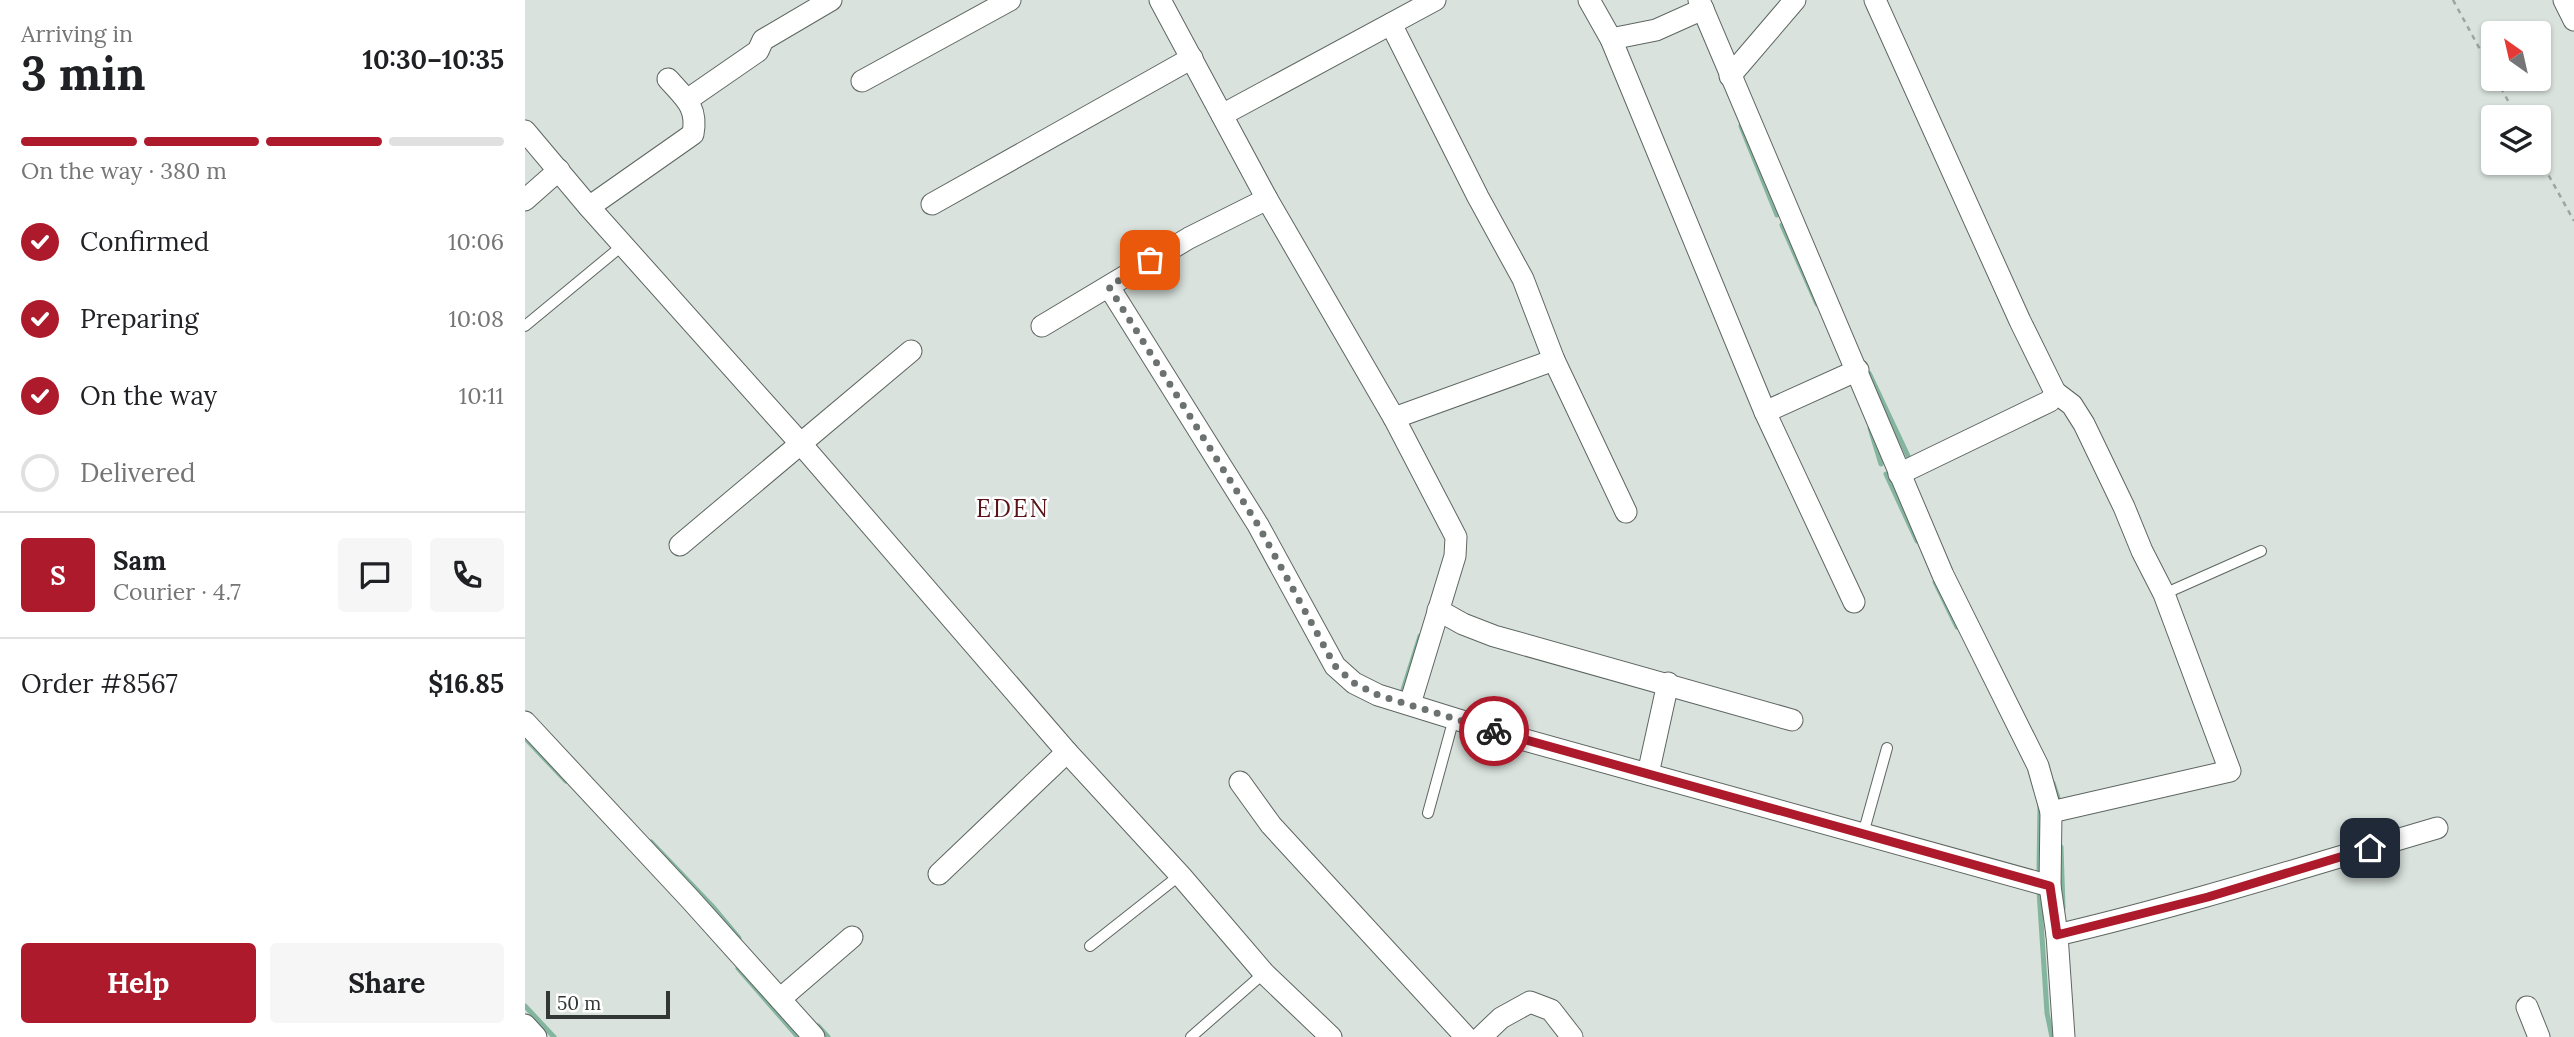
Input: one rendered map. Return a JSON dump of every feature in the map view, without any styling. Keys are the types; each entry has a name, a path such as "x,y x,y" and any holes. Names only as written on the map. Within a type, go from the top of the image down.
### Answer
{"street":[{"path":"687,100 758,51 763,40 831,0"},
{"path":"862,81 1010,0"},
{"path":"1160,0 1267,199 1394,418 1456,537 1455,556 1410,704"},
{"path":"1222,116 1435,0"},
{"path":"1589,0 1611,39 1765,412 1854,601"},
{"path":"1730,76 1795,0"},
{"path":"1875,0 2020,321 2055,392 2071,405 2084,424 2164,594 2230,771 2051,812"},
{"path":"2564,0 2574,20"},
{"path":"1611,39 1656,30 1701,4 1943,575 2038,766 2051,812 2050,886 2057,935 2064,1037"},
{"path":"1391,24 1478,197 1523,279 1554,360 1626,512"},
{"path":"932,204 1192,58"},
{"path":"589,207 693,134 696,118 687,100 668,79"},
{"path":"525,131 589,207 801,444 1067,752 1180,875 1264,973 1331,1037"},
{"path":"525,200 559,170"},
{"path":"1042,326 1189,237 1267,199"},
{"path":"1109,287 1258,525 1335,666 1354,683 1378,695 1454,718 2050,886"},
{"path":"680,545 911,351"},
{"path":"1394,418 1554,360"},
{"path":"1765,412 1858,370"},
{"path":"1899,474 2050,401 2055,392"},
{"path":"1439,610 1463,624 1494,636 1791,720"},
{"path":"1648,774 1668,684"},
{"path":"525,722 814,1037"},
{"path":"939,874 1067,752"},
{"path":"1240,782 1271,825 1467,1037"},
{"path":"2057,935 2208,897 2292,869 2437,828"},
{"path":"780,999 852,937"},
{"path":"1481,1037 1501,1018 1530,1002 1551,1010 1571,1037"},
{"path":"2527,1007 2539,1037"},
{"path":"525,1025 536,1037"}],"lane":[{"path":"525,326 623,245"},
{"path":"2164,594 2261,551"},
{"path":"1429,813 1454,718"},
{"path":"1863,834 1887,748"},
{"path":"1090,946 1180,875"},
{"path":"1191,1037 1264,973"}],"path":[{"path":"2453,0 2481,51"},
{"path":"2548,175 2574,221"}],"waterway":[{"path":"1741,126 1777,215"},
{"path":"1782,225 1817,304"},
{"path":"1869,373 1909,458"},
{"path":"1870,428 1881,464"},
{"path":"1886,474 1917,541"},
{"path":"1935,582 1957,627"},
{"path":"1402,693 1420,636"},
{"path":"525,738 566,781"},
{"path":"2053,783 2060,804"},
{"path":"2039,869 2040,806"},
{"path":"651,842 739,938"},
{"path":"2061,847 2063,908"},
{"path":"2039,891 2047,1013 2052,1037"},
{"path":"738,968 798,1037"},
{"path":"525,1006 554,1037"},
{"path":"818,1026 828,1037"}],"way so far":[{"path":"1150,260 1109,287 1258,525 1335,666 1354,683 1378,695 1494,731"}],"district":[{"name":"EDEN","path":"1013,509"}],"route":[{"path":"1494,731 2050,886 2057,935 2208,897 2292,869 2370,848"}]}
